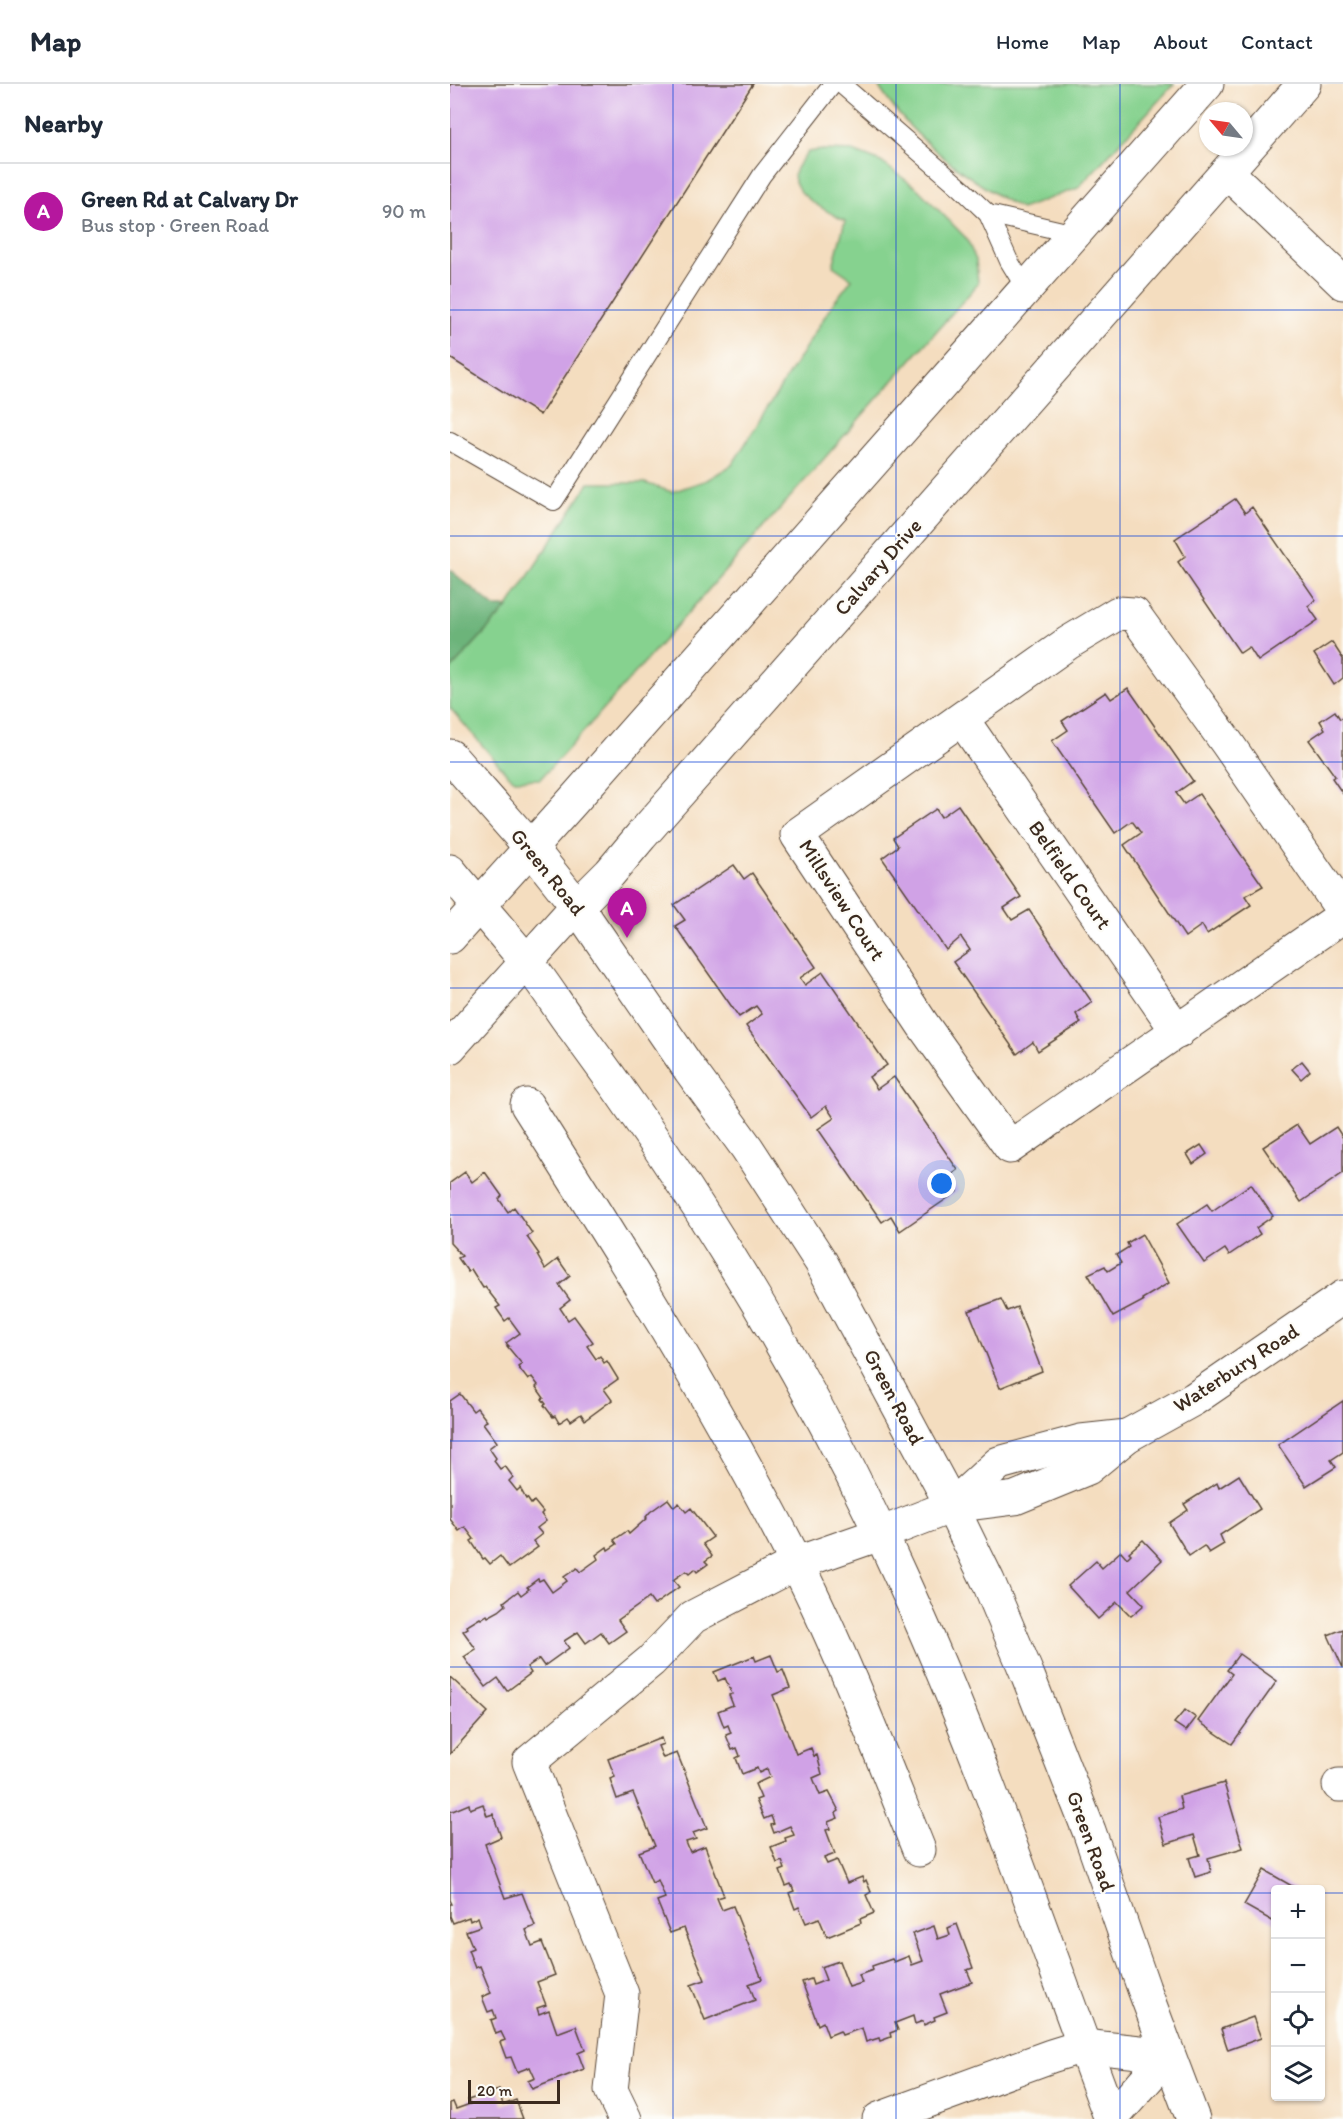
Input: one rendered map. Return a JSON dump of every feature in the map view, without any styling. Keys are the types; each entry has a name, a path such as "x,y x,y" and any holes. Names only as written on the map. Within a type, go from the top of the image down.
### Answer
{"street":[{"path":"450,937 1207,84"},
{"name":"Calvary Drive","path":"450,1047 577,906 610,873 640,836 1304,84"},
{"path":"1227,172 1343,283"},
{"name":"Millsview Court","path":"1343,911 1134,614 1118,613 1068,643 797,835 923,1025 1010,1147 1343,916"},
{"name":"Belfield Court","path":"962,718 1178,1032"},
{"name":"Green Road","path":"450,756 531,848 577,906 690,1070 747,1148 821,1262 952,1506 987,1581 1089,1831 1193,2119"},
{"path":"450,871 478,907 527,962 629,1103 749,1290 831,1436 904,1584 949,1688 1013,1853 1111,2119 1168,2055"},
{"path":"527,1105 630,1266 720,1419 797,1563 856,1691 919,1850"},
{"name":"Waterbury Road","path":"952,1506 999,1463 1081,1442 1127,1437 1194,1398 1343,1297"},
{"path":"625,2119 611,2090 622,1994 529,1762 651,1661 693,1617 797,1563 952,1506"},
{"path":"879,2119 1083,2046 1168,2055"}],"lane":[{"path":"450,441 554,501 762,175 833,84"},
{"path":"841,84 988,214 1009,261 1026,289"},
{"path":"988,214 1075,234"}],"green space":[{"path":"877,84 1174,84 1078,188 1021,209 980,184 941,155 906,122"},
{"path":"853,151 881,162 918,189 966,238 976,260 978,284 569,748 540,779 515,780 507,774 450,708 450,670 508,607 589,483 645,483 672,492 707,480 732,465 832,305 852,279 833,266 845,221 811,201 804,195 794,179 796,168 808,152"},
{"path":"450,570 495,607 508,607 450,670"}],"building":[{"path":"450,84 753,84 540,415 450,358"},
{"path":"1235,499 1245,513 1252,507 1316,600 1308,606 1318,620 1258,661 1249,647 1240,653 1178,562 1185,556 1175,539"},
{"path":"1332,642 1343,659 1343,678 1334,685 1314,654"},
{"path":"1128,688 1193,781 1176,793 1184,804 1199,794 1263,886 1245,896 1251,905 1207,934 1202,925 1185,937 1124,845 1141,833 1132,821 1115,833 1052,741 1068,730 1062,721 1106,692 1111,699"},
{"path":"1335,711 1340,719 1343,717 1343,794 1332,778 1335,776 1309,740 1325,729 1320,721"},
{"path":"958,805 1021,897 1004,908 1012,920 1029,910 1092,1002 1076,1014 1081,1023 1038,1051 1033,1042 1017,1054 953,962 970,950 961,937 946,950 882,858 898,846 893,838 936,809 941,817"},
{"path":"734,865 744,879 752,873 816,967 800,978 805,985 823,972 887,1065 869,1077 877,1089 894,1077 958,1170 950,1176 958,1191 900,1231 891,1216 882,1222 818,1129 834,1118 826,1106 811,1117 746,1026 762,1014 756,1006 739,1017 675,926 685,920 674,905"},
{"path":"1302,1061 1310,1071 1301,1079 1292,1069"},
{"path":"1297,1125 1310,1144 1336,1127 1343,1138 1343,1173 1301,1202 1263,1147"},
{"path":"1201,1145 1207,1154 1193,1164 1187,1154"},
{"path":"465,1172 472,1182 485,1172 502,1196 499,1199 508,1212 514,1207 532,1233 527,1237 539,1254 537,1255 545,1269 558,1259 570,1276 559,1285 570,1300 560,1308 568,1320 574,1316 593,1342 587,1346 596,1359 600,1356 604,1363 607,1361 618,1379 604,1389 612,1400 585,1420 581,1414 571,1421 568,1417 559,1423 555,1416 553,1417 544,1405 546,1404 542,1399 544,1398 536,1387 538,1385 532,1377 528,1380 518,1367 522,1364 507,1346 509,1346 506,1343 520,1333 509,1318 505,1321 496,1308 500,1306 485,1287 483,1288 471,1269 468,1272 458,1258 462,1256 450,1243 450,1183"},
{"path":"1251,1184 1273,1216 1256,1228 1260,1234 1229,1255 1225,1249 1204,1263 1177,1224 1207,1204 1212,1211"},
{"path":"1142,1234 1169,1283 1142,1299 1143,1301 1113,1317 1088,1274 1105,1266 1108,1271 1121,1263 1116,1255 1129,1247 1127,1243"},
{"path":"1001,1299 1007,1311 1017,1307 1042,1371 1000,1388 969,1311"},
{"path":"460,1394 473,1411 477,1408 487,1421 483,1423 497,1442 489,1448 496,1458 494,1461 500,1469 505,1466 513,1477 509,1481 517,1491 520,1488 531,1504 534,1501 543,1512 541,1514 546,1521 537,1528 542,1534 533,1541 538,1547 509,1568 500,1556 490,1564 485,1558 483,1559 471,1541 474,1539 465,1527 459,1531 450,1519 450,1401"},
{"path":"1343,1401 1343,1452 1331,1460 1336,1467 1306,1486 1278,1445"},
{"path":"1239,1475 1260,1509 1220,1535 1224,1544 1209,1553 1204,1546 1189,1556 1169,1523 1188,1510 1184,1504 1217,1483 1219,1488"},
{"path":"668,1499 674,1507 679,1503 686,1512 691,1508 713,1537 703,1544 712,1556 705,1561 708,1564 697,1572 695,1569 689,1574 686,1571 673,1580 679,1587 654,1605 649,1598 618,1620 626,1631 609,1643 601,1632 586,1643 578,1632 564,1641 569,1648 544,1666 539,1659 527,1667 531,1673 507,1691 498,1678 486,1687 464,1657 476,1649 463,1631 468,1628 467,1626 499,1611 506,1605 504,1602 518,1591 521,1595 538,1579 539,1581 543,1579 552,1592 567,1581 564,1577 577,1568 580,1572 598,1559 596,1555 607,1547 608,1550 617,1544 614,1540 627,1531 629,1534 647,1518 650,1512"},
{"path":"1143,1540 1162,1560 1130,1590 1144,1605 1131,1616 1117,1602 1098,1619 1068,1586 1096,1561 1102,1568 1121,1551 1127,1558 1131,1554 1129,1552"},
{"path":"1343,1629 1343,1668 1328,1635"},
{"path":"1239,1654 1277,1681 1232,1744 1198,1721 1232,1674 1227,1670"},
{"path":"771,1655 778,1672 783,1670 790,1688 773,1695 796,1754 811,1748 814,1756 817,1755 822,1774 813,1778 820,1795 829,1792 839,1811 836,1813 838,1818 828,1822 830,1829 826,1830 835,1854 824,1858 827,1864 837,1860 847,1883 862,1877 864,1882 866,1880 871,1892 866,1895 874,1913 860,1919 861,1923 827,1937 819,1918 806,1923 799,1907 795,1909 789,1893 794,1891 791,1884 786,1886 780,1871 785,1869 782,1861 777,1863 771,1847 794,1835 790,1826 774,1833 771,1816 764,1819 756,1800 761,1798 755,1784 770,1777 767,1769 759,1773 757,1768 742,1774 736,1758 740,1756 737,1748 732,1750 726,1735 731,1733 728,1725 724,1727 718,1711 733,1705 729,1695 732,1694 725,1678 718,1681 714,1672 754,1656 756,1661"},
{"path":"450,1677 488,1712 450,1754"},
{"path":"1185,1710 1196,1718 1186,1731 1174,1723"},
{"path":"661,1738 663,1744 658,1746 663,1758 677,1753 707,1828 693,1833 696,1839 686,1842 690,1852 705,1846 724,1896 717,1898 722,1910 733,1906 762,1979 749,1984 755,2000 705,2020 691,1985 705,1980 684,1928 670,1933 657,1901 665,1898 658,1880 652,1883 639,1852 655,1846 633,1793 617,1799 610,1779 615,1777 608,1759"},
{"path":"1224,1783 1243,1848 1208,1858 1211,1872 1195,1877 1189,1858 1200,1855 1194,1835 1166,1844 1158,1817 1182,1809 1179,1796"},
{"path":"469,1804 470,1809 483,1804 487,1816 493,1814 501,1837 485,1844 505,1898 522,1893 535,1926 526,1930 532,1946 542,1942 555,1975 537,1982 546,2005 537,2008 539,2014 549,2010 557,2033 576,2026 585,2050 578,2053 584,2069 532,2089 528,2081 535,2078 530,2067 517,2072 511,2057 506,2058 500,2042 505,2040 501,2032 496,2034 491,2020 496,2018 493,2010 488,2012 482,1997 491,1993 480,1966 475,1968 468,1950 473,1948 466,1931 481,1926 478,1917 470,1921 469,1917 453,1923 450,1916 450,1904 452,1904 450,1900 450,1812"},
{"path":"1264,1870 1290,1885 1271,1885 1271,1920 1244,1905"},
{"path":"957,1924 973,1968 967,1970 972,1982 940,1994 947,2012 934,2017 935,2020 924,2025 923,2021 915,2024 913,2016 895,2023 898,2030 890,2033 891,2037 880,2041 879,2038 866,2042 862,2028 842,2035 840,2031 828,2036 823,2022 818,2025 802,1982 811,1979 813,1985 826,1980 821,1967 839,1961 849,1987 862,1983 859,1975 873,1970 872,1966 892,1959 894,1962 909,1956 912,1965 923,1961 913,1934 934,1926 938,1939 950,1935 948,1928"},
{"path":"1253,2017 1261,2038 1228,2050 1221,2029"},
{"path":"499,2090 503,2105 516,2100 523,2119 450,2119 450,2103 453,2102 456,2109 470,2104 468,2100"}],"place":[{"name":"Green Rd at Calvary Dr","path":"627,938"}]}
